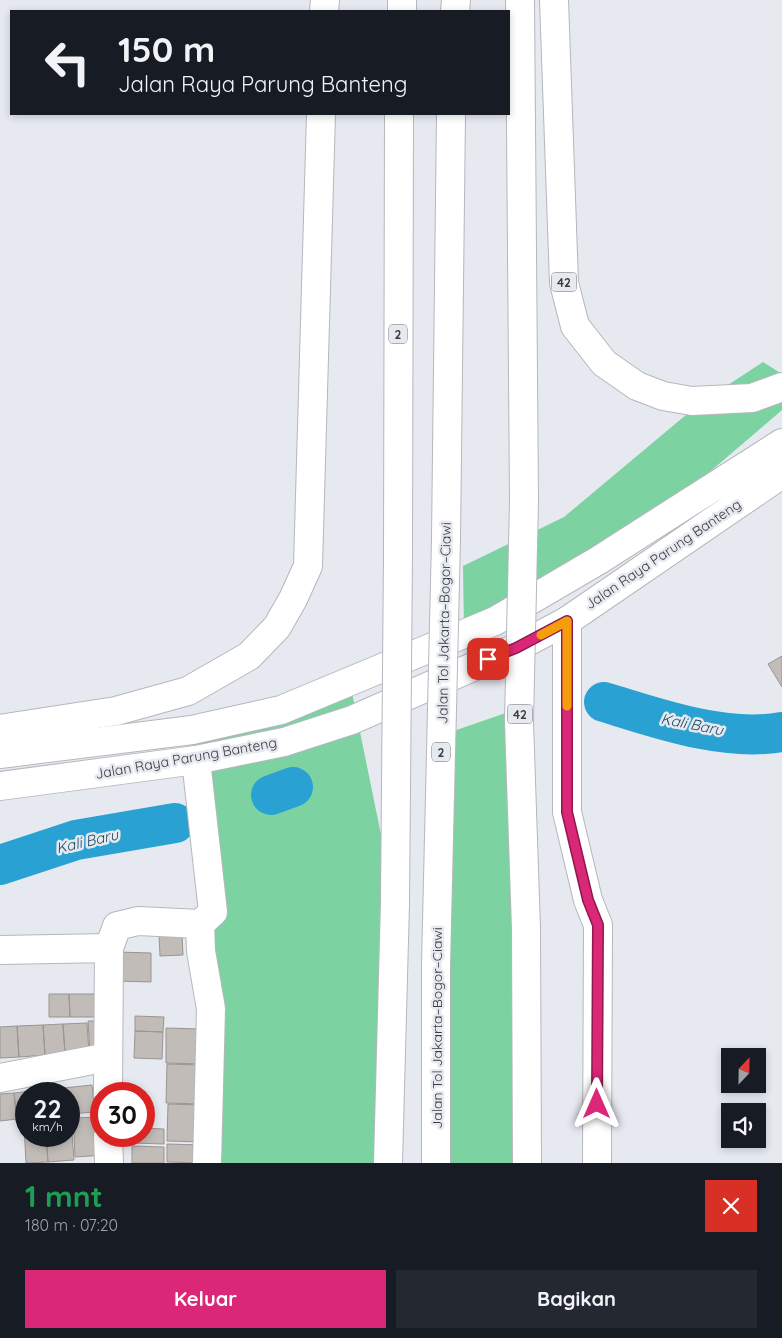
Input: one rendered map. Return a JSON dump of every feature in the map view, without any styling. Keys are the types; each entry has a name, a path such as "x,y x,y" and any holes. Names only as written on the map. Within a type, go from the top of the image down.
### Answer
{"main road":[{"name":"42","path":"520,0 524,501 519,722 526,928 527,1163"},
{"name":"42","path":"554,0 564,283 575,326 604,363 613,371 637,386 663,396 692,402 720,401 752,398 782,387"},
{"path":"0,729 116,711 188,691 249,656 277,628 293,599 308,566 321,115"},
{"name":"2","path":"388,1163 395,904 399,115"},
{"name":"Jalan Tol Jakarta–Bogor–Ciawi","path":"436,1163 436,966 446,539 451,115"},
{"name":"Jalan Raya Parung Banteng","path":"0,754 192,730 282,710 495,620 599,560 782,442"},
{"name":"Jalan Raya Parung Banteng","path":"0,786 198,772 352,720 516,648 567,621 776,480"},
{"path":"567,621 567,812 588,900 598,925 597,1163"},
{"path":"198,772 206,918 201,951 211,1009 207,1163"},
{"path":"108,1082 109,948 117,926 138,921 206,918"},
{"path":"0,950 109,948"},
{"path":"0,1078 108,1057"},
{"path":"108,1147 108,1163"}],"green space":[{"path":"763,362 782,374 782,410 580,583 464,630 463,566 564,517 699,404"},
{"path":"350,683 395,903 388,1163 207,1163 196,760 192,730"},
{"path":"520,708 527,1163 436,1163 439,736"}],"building":[{"path":"782,656 782,687 768,664"},
{"path":"159,935 182,935 183,955 160,956"},
{"path":"117,952 151,953 151,982 117,981"},
{"path":"49,994 69,994 70,1017 49,1017"},
{"path":"69,994 99,994 100,1017 70,1017"},
{"path":"135,1016 164,1017 163,1032 135,1031"},
{"path":"88,1021 106,1021 107,1051 90,1053"},
{"path":"87,1023 89,1053 65,1054 63,1024"},
{"path":"63,1024 65,1054 45,1055 43,1025"},
{"path":"43,1025 45,1055 19,1057 17,1026"},
{"path":"17,1026 19,1057 0,1058 0,1027"},
{"path":"166,1028 201,1029 200,1064 166,1063"},
{"path":"135,1031 163,1032 162,1059 134,1058"},
{"path":"167,1064 202,1065 201,1104 166,1103"},
{"path":"90,1085 90,1112 80,1113 80,1086"},
{"path":"14,1093 15,1119 0,1121 0,1094"},
{"path":"168,1104 202,1105 202,1142 167,1141"},
{"path":"90,1117 90,1147 104,1147 106,1155 75,1157 74,1147 80,1147 80,1118"},
{"path":"155,1129 164,1129 164,1144 155,1144"},
{"path":"167,1144 202,1145 201,1163 167,1162"},
{"path":"25,1147 47,1147 48,1162 26,1163"},
{"path":"47,1147 73,1147 74,1160 48,1162"},
{"path":"132,1147 164,1147 164,1163 132,1163"}],"waterway":[{"name":"Kali Baru","path":"604,702 669,722 715,731 737,734 782,732"},
{"name":"Kali Baru","path":"271,795 293,787"},
{"name":"Kali Baru","path":"0,865 76,840 175,823"}],"slow traffic":[{"path":"541,635 567,621 567,706"}],"route":[{"path":"488,659 516,648 567,621 567,812 588,900 598,925 597,1104"}]}
